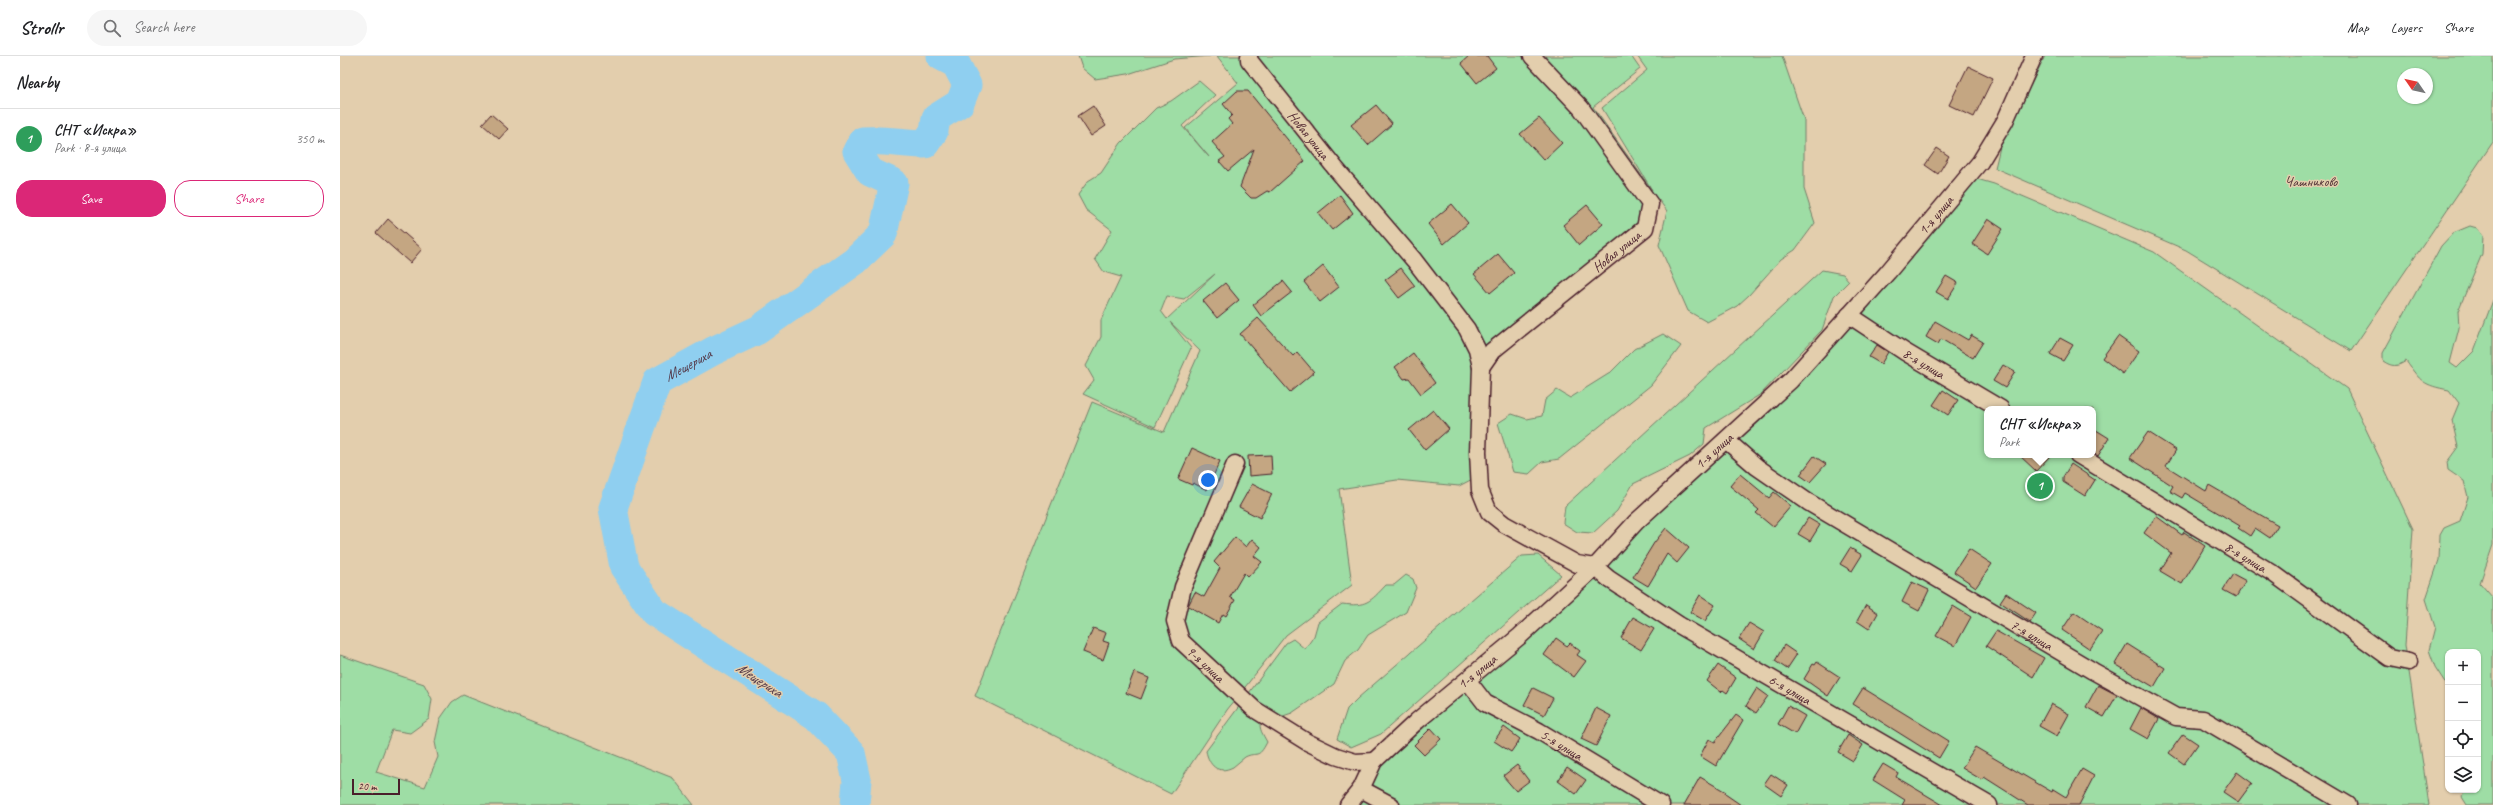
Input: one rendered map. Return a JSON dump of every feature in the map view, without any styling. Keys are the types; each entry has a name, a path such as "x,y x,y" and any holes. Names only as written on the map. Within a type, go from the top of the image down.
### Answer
{"street":[{"name":"Новая улица","path":"1250,56 1249,60 1311,139 1414,260 1467,329 1477,349 1481,367 1478,452 1480,490 1489,512 1504,524 1577,564 1595,567"},
{"name":"Новая улица","path":"1481,367 1492,351 1645,228 1650,204 1581,108 1532,56"},
{"name":"1-я улица","path":"1348,805 1361,789 1374,761 1417,721 1468,681 1595,567 1636,522 1791,380 1849,315 1980,162 2005,121 2034,56"},
{"name":"8-я улица","path":"1849,315 1905,352 1996,406"},
{"name":"7-я улица","path":"1726,440 1757,467 1808,502 2093,671 2176,717 2203,719 2348,805"},
{"name":"8-я улица","path":"2083,458 2274,574 2390,658 2409,662"},
{"name":"9-я улица","path":"1235,464 1183,587 1175,621 1181,640 1254,709 1307,742 1336,756 1355,762 1374,761"},
{"name":"6-я улица","path":"1595,567 1609,579 1679,625 1989,805"},
{"name":"5-я улица","path":"1468,681 1486,703 1539,731 1660,805"},
{"path":"1361,789 1391,805"}],"green space":[{"path":"1078,56 1210,56 1174,59 1128,74 1095,79 1082,68"},
{"path":"1217,56 1631,56 1640,69 1593,107 1652,190 1602,108 1647,70 1637,56 1782,56 1804,120 1804,189 1815,223 1795,250 1781,259 1749,295 1737,306 1707,322 1688,311 1659,245 1667,211 1658,199 1653,229 1486,360 1484,473 1459,486 1397,480 1339,489 1352,585 1286,635 1227,710 1171,794 975,696 1092,402 1164,432 1200,351 1170,322 1191,348 1155,427 1083,394 1094,380 1086,366 1101,337 1101,320 1121,277 1104,272 1095,259 1112,230 1086,210 1078,195 1088,181 1101,173 1121,143 1156,108 1171,101 1199,81 1215,95 1182,126 1209,157 1185,128 1238,83","holes":["1215,274 1167,319 1161,311 1167,296 1184,299"]},
{"name":"Чашниково","path":"2045,56 2493,56 2493,142 2351,351 2186,250 1995,168 2000,147"},
{"path":"1970,177 1994,184 2154,252 2347,389 2413,529 2405,645 2429,805 1358,805 1378,769 1607,562 1862,315"},
{"path":"2470,226 2477,228 2483,236 2482,254 2458,311 2459,328 2450,363 2457,368 2474,351 2493,300 2493,545 2480,583 2493,598 2493,805 2467,805 2462,797 2464,793 2481,793 2481,649 2445,649 2445,682 2435,667 2429,650 2435,627 2426,599 2439,560 2440,535 2444,528 2460,521 2468,497 2464,481 2448,470 2447,462 2458,447 2452,420 2459,403 2449,390 2423,382 2406,361 2394,366 2383,361 2383,353 2441,246 2453,233"},
{"path":"1822,270 1843,274 1849,281 1834,296 1822,330 1761,394 1706,428 1704,444 1690,456 1633,484 1617,511 1593,533 1577,532 1563,523 1565,506"},
{"path":"1663,334 1681,346 1651,385 1559,459 1542,462 1529,474 1513,472 1498,423 1512,414 1527,419 1542,416 1545,400 1557,390 1570,398 1610,373 1634,349"},
{"path":"1538,555 1561,575 1381,734 1351,747 1337,739 1347,709 1358,698 1522,556"},
{"path":"1406,575 1413,579 1416,588 1406,612 1368,635 1358,650 1345,661 1334,684 1292,713 1283,716 1265,714 1262,718 1260,728 1267,742 1259,753 1249,755 1233,767 1222,770 1215,767 1209,761 1206,751 1286,643 1293,639 1305,649 1314,636 1318,622 1342,604 1357,605 1367,602 1376,596 1386,585 1394,585"},
{"path":"340,655 424,684 432,699 429,719 410,733 392,730 376,772 425,787 438,757 435,742 440,719 452,702 463,695 673,778 694,805 340,805"}],"building":[{"path":"1469,56 1487,56 1496,68 1477,83 1461,63"},
{"path":"1968,66 1993,78 1974,117 1949,105"},
{"path":"1237,91 1248,91 1305,161 1270,192 1267,191 1256,198 1251,198 1240,187 1254,149 1228,171 1219,161 1225,157 1212,142 1232,124 1228,119 1232,115 1223,104"},
{"path":"1376,105 1392,124 1368,145 1351,125"},
{"path":"1093,106 1106,126 1091,136 1078,116"},
{"path":"491,114 508,129 499,139 482,124"},
{"path":"1539,118 1562,143 1544,160 1520,134"},
{"path":"1937,148 1949,156 1938,174 1925,165"},
{"path":"1340,195 1353,213 1332,230 1318,213"},
{"path":"1452,204 1468,223 1444,244 1428,224"},
{"path":"1587,205 1603,224 1579,245 1563,225"},
{"path":"388,219 422,249 410,263 376,233"},
{"path":"1988,219 2003,229 1987,254 1972,244"},
{"path":"1498,254 1514,273 1490,293 1474,274"},
{"path":"1323,266 1339,287 1320,302 1304,282"},
{"path":"1401,268 1415,286 1399,298 1385,280"},
{"path":"1946,276 1958,283 1948,299 1936,292"},
{"path":"1283,281 1292,292 1261,316 1253,305"},
{"path":"1225,283 1239,300 1217,318 1203,301"},
{"path":"1258,318 1293,356 1297,352 1314,372 1290,392 1240,334"},
{"path":"1935,321 1968,340 1971,335 1983,342 1973,358 1941,339 1938,344 1926,337"},
{"path":"2118,336 2139,351 2123,374 2102,358"},
{"path":"2060,338 2073,345 2063,361 2050,354"},
{"path":"1877,345 1888,352 1881,364 1869,357"},
{"path":"1413,353 1435,383 1421,394 1409,378 1404,379 1395,367"},
{"path":"2003,365 2015,372 2005,388 1993,381"},
{"path":"1943,390 1958,400 1948,415 1933,405"},
{"path":"1433,410 1449,429 1425,450 1409,430"},
{"path":"2096,430 2109,438 2098,456 2096,455"},
{"path":"2148,432 2176,450 2166,466 2206,491 2209,485 2278,525 2270,538 2255,528 2250,536 2238,528 2240,526 2185,493 2182,498 2170,491 2173,486 2130,458"},
{"path":"1192,448 1220,461 1207,490 1193,483 1192,485 1178,479"},
{"path":"1271,455 1272,474 1249,476 1248,456"},
{"path":"1814,456 1826,464 1810,482 1800,475"},
{"path":"2022,458 2048,458 2036,471"},
{"path":"2071,464 2095,480 2085,496 2063,482 2063,477"},
{"path":"1740,474 1769,498 1774,492 1791,506 1773,527 1756,513 1759,510 1730,486"},
{"path":"1252,484 1272,494 1260,518 1239,507"},
{"path":"2156,516 2182,535 2184,532 2205,546 2182,584 2160,571 2171,553 2144,533"},
{"path":"1808,518 1820,525 1810,541 1798,534"},
{"path":"1666,528 1689,548 1677,563 1667,554 1648,586 1633,577 1654,543"},
{"path":"1235,537 1246,547 1252,539 1261,547 1254,556 1262,562 1248,577 1244,573 1230,597 1235,600 1226,616 1223,614 1218,623 1188,606 1195,592 1204,597 1220,568 1214,562"},
{"path":"1850,548 1862,555 1852,571 1840,564"},
{"path":"1969,549 1992,564 1976,587 1954,572"},
{"path":"2233,574 2246,581 2236,597 2223,590"},
{"path":"1912,582 1929,590 1919,611 1902,602"},
{"path":"2006,593 2036,613 2030,622 2000,602"},
{"path":"1700,595 1715,605 1705,621 1690,612"},
{"path":"1866,605 1878,613 1869,629 1857,621"},
{"path":"1953,606 1971,617 1955,646 1936,636"},
{"path":"2074,612 2102,631 2090,649 2062,630"},
{"path":"1633,617 1654,629 1641,650 1621,638"},
{"path":"1749,623 1764,632 1754,649 1739,639"},
{"path":"1093,628 1106,633 1103,641 1109,643 1103,660 1083,652"},
{"path":"1996,631 2044,658 2033,677 1986,646"},
{"path":"1556,638 1567,646 1570,643 1580,651 1577,655 1586,661 1574,677 1544,655"},
{"path":"2127,644 2165,668 2154,687 2115,664"},
{"path":"1784,645 1797,654 1787,669 1775,661"},
{"path":"1817,662 1840,677 1828,696 1804,679 1813,664 1815,665"},
{"path":"1718,665 1736,678 1727,693 1723,690 1721,692 1707,681"},
{"path":"1134,672 1149,678 1141,699 1126,693"},
{"path":"2098,685 2117,695 2104,717 2086,707"},
{"path":"1533,688 1553,698 1544,715 1524,705"},
{"path":"1757,688 1768,696 1756,713 1746,706"},
{"path":"1863,688 1949,741 1939,758 1853,704"},
{"path":"2051,704 2069,714 2057,736 2039,726"},
{"path":"1788,706 1805,716 1795,734 1778,724"},
{"path":"1596,708 1611,716 1596,746 1581,739"},
{"path":"2141,708 2159,719 2148,739 2130,729"},
{"path":"1736,715 1743,720 1716,766 1700,756 1709,739 1715,742"},
{"path":"1504,727 1520,739 1511,752 1494,741"},
{"path":"1431,728 1441,739 1424,755 1414,745"},
{"path":"2183,734 2198,744 2184,764 2169,753"},
{"path":"1848,735 1863,745 1853,761 1838,752"},
{"path":"1975,747 2052,792 2053,789 2066,797 2082,769 2094,776 2079,805 2028,805 1984,777 1982,780 1962,768"},
{"path":"1883,764 1898,773 1896,777 1943,805 1902,805 1905,800 1873,780"},
{"path":"1517,765 1529,781 1516,791 1503,776"},
{"path":"1567,767 1586,780 1576,794 1558,781"},
{"path":"2237,772 2252,783 2238,802 2223,792"},
{"path":"1771,774 1788,785 1781,796 1764,784"},
{"path":"1700,777 1726,792 1725,794 1741,805 1684,805"}],"waterway":[{"name":"Мещериха","path":"855,805 857,780 851,753 816,716 654,612 624,567 613,508 657,382 713,351 758,330 855,261 883,234 894,183 870,172 857,151 863,141 925,144 934,131 936,118 960,103 967,85 956,64 941,56"}],"place":[{"name":"СНТ «Искра»","path":"2040,486"}]}
